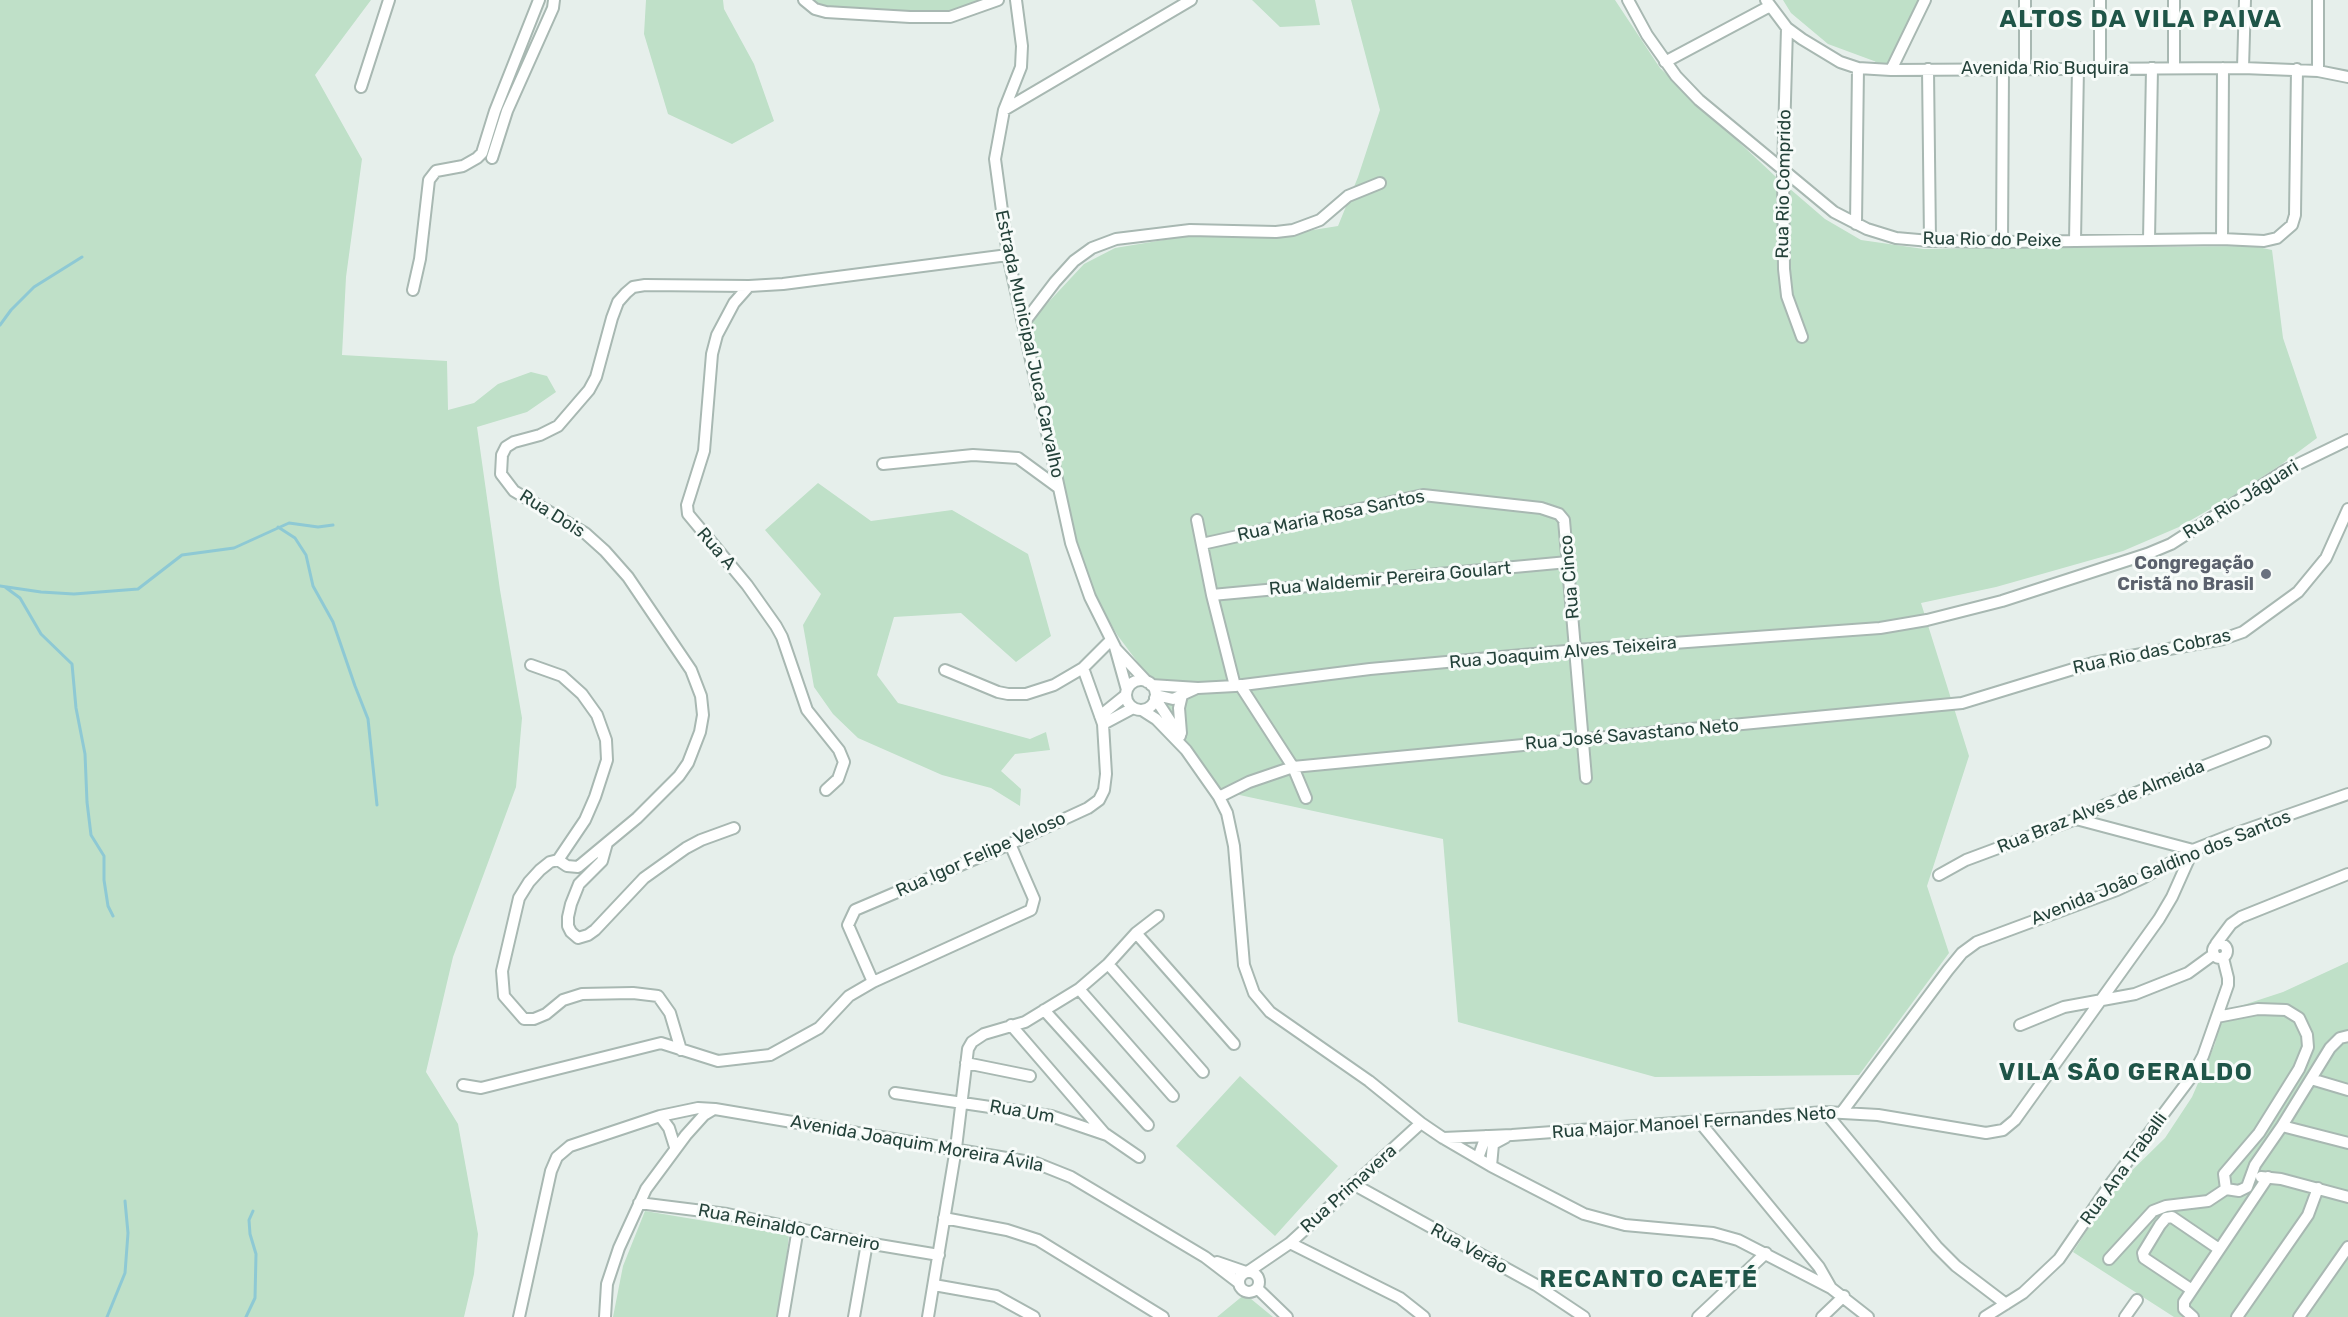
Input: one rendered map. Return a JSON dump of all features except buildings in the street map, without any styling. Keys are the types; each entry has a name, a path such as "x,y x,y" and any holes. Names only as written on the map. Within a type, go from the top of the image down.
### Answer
{"street":[{"path":"362,87 389,0"},
{"path":"413,290 420,259 429,180 436,171 463,166 482,153 495,111 539,0"},
{"path":"492,158 507,111 553,9 554,0"},
{"path":"804,0 814,9 826,12 950,17 998,0"},
{"name":"Estrada Municipal Juca Carvalho","path":"1017,0 1022,46 1021,67 1004,110 995,159 1008,255 1071,543 1090,597 1113,644"},
{"path":"1004,110 1191,0"},
{"name":"Rua Rio do Peixe","path":"1628,0 1665,62 1699,100 1834,212 1856,224 1896,238 2002,242 2222,239 2264,241 2277,238 2287,231 2294,220 2297,69"},
{"path":"1891,70 1925,0"},
{"path":"2025,0 2025,68"},
{"path":"2100,0 2100,68"},
{"path":"2174,0 2174,68"},
{"path":"2243,68 2245,0"},
{"path":"2318,0 2318,71"},
{"path":"1665,62 1768,3"},
{"name":"Avenida Rio Buquira","path":"1768,3 1787,28 1816,49 1858,68 1891,70 2243,68 2297,69 2348,77"},
{"name":"Rua Rio Comprido","path":"1787,28 1783,172 1785,286 1802,337"},
{"path":"1856,224 1858,68"},
{"path":"2075,241 2078,68"},
{"path":"2150,240 2152,68"},
{"path":"2222,239 2223,68"},
{"path":"1928,69 1930,241"},
{"path":"2002,242 2003,69"},
{"path":"1023,324 1061,275 1074,261 1092,248 1116,239 1190,230 1276,232 1293,230 1320,220 1348,196 1380,183"},
{"name":"Rua Dois","path":"562,863 578,867 583,865 654,802 679,776 688,763 700,732 703,715 701,696 691,670 628,577 606,551 585,533 514,491 501,474 502,455 506,447 558,426 589,390 596,377 618,302 633,287 645,285 749,286 1008,255"},
{"name":"Rua A","path":"749,286 734,303 717,335 712,354 704,451 687,505 688,514 747,585 776,626 782,637 807,710 839,750 844,762 838,779 826,790"},
{"name":"Rua Rio Jáguari","path":"1927,620 2002,601 2147,554 2171,544 2286,470 2348,440"},
{"path":"883,464 973,455 1018,458 1059,488"},
{"name":"Rua Maria Rosa Santos","path":"1202,544 1423,495 1552,510 1564,520"},
{"name":"Rua Rio das Cobras","path":"1971,701 2093,663 2223,639 2243,632 2298,592 2314,574 2332,545 2348,509"},
{"path":"1197,520 1212,595 1238,686 1293,767 1306,798"},
{"name":"Rua Cinco","path":"1564,520 1586,778"},
{"name":"Rua Waldemir Pereira Goulart","path":"1212,595 1568,562"},
{"name":"Rua Joaquim Alves Teixeira","path":"1152,690 1238,686 1370,669 1576,650 1880,628 1927,620"},
{"path":"945,670 998,692 1026,694 1054,685 1083,668 1113,644"},
{"path":"1113,644 1152,690 1219,797 1231,827 1244,965 1247,977 1259,1000 1270,1012 1369,1081 1421,1123 1491,1166 1595,1218 1625,1225 1720,1234 1738,1240 1831,1288 1868,1317"},
{"path":"1113,644 1128,703 1156,719 1184,744"},
{"path":"531,665 562,676 582,694 602,725 608,751 607,760 585,820 562,863 550,862 540,870 519,898 502,971 504,996 524,1019 534,1019 546,1014 564,1000 582,994 633,993 658,996 670,1013 681,1050"},
{"name":"Rua Igor Felipe Veloso","path":"873,982 848,925 855,910 1010,844 1088,808 1099,800 1104,790 1106,774 1102,720 1083,668"},
{"path":"1102,720 1137,681 1169,700 1198,688"},
{"path":"1102,720 1151,706 1152,690"},
{"path":"1182,695 1179,722 1184,744"},
{"name":"Rua José Savastano Neto","path":"1219,797 1249,782 1293,767 1971,701"},
{"name":"Rua Braz Alves de Almeida","path":"1939,876 1966,860 2076,819 2105,805 2265,742"},
{"name":"Avenida João Galdino dos Santos","path":"1842,1112 1948,970 1962,953 1977,942 2117,890 2193,850 2275,818 2348,794"},
{"path":"2076,819 2193,850"},
{"path":"607,842 602,861 579,884 571,904 568,926 578,938 595,930 644,878 686,848 734,828"},
{"path":"463,1085 481,1088 661,1043 718,1061 770,1055 819,1028 849,996 873,982 1031,910 1034,898 1010,844"},
{"name":"Rua Major Manoel Fernandes Neto","path":"1443,1138 1512,1136 1825,1112 1878,1115 1986,1133 2003,1130 2015,1120 2159,919 2172,897 2193,850"},
{"name":"Rua Ana Traballi","path":"1985,1317 2023,1293 2059,1259 2109,1186 2192,1076 2203,1056 2228,978 2220,950 2228,928 2241,917 2348,874"},
{"path":"928,1317 956,1148 968,1049 972,1042 984,1034 1025,1022 1079,990 1108,964 1136,933 1158,915"},
{"path":"1136,933 1233,1044"},
{"path":"2020,1025 2064,1007 2135,994 2173,980 2220,950"},
{"path":"1108,964 1203,1072"},
{"path":"1079,990 1173,1096"},
{"path":"2217,1017 2258,1009 2286,1010 2294,1013 2304,1024 2308,1047 2299,1069 2267,1121 2224,1174 2226,1189"},
{"path":"1044,1010 1148,1125"},
{"path":"1011,1025 1107,1136"},
{"path":"2226,1189 2231,1191 2243,1189 2250,1183 2255,1165 2333,1043 2348,1036"},
{"path":"966,1063 1030,1076"},
{"path":"2311,1079 2348,1090"},
{"name":"Rua Um","path":"895,1093 1051,1116 1107,1136 1140,1157"},
{"name":"Avenida Joaquim Moreira Ávila","path":"519,1317 550,1171 557,1157 570,1146 660,1116 698,1108 1036,1162 1071,1177 1205,1257 1239,1283"},
{"path":"605,1317 607,1284 619,1248 639,1203 652,1179 675,1147 704,1115 715,1109"},
{"path":"1825,1112 1936,1247 1956,1266 2006,1304"},
{"path":"660,1116 669,1128 675,1147"},
{"path":"1698,1120 1819,1267 1831,1288"},
{"name":"Rua Primavera","path":"1247,1272 1290,1243 1421,1123"},
{"path":"2282,1126 2348,1143"},
{"path":"1478,1158 1486,1136"},
{"path":"1491,1166 1493,1144 1500,1139 1512,1136"},
{"path":"2251,1178 2268,1177 2348,1197"},
{"path":"2193,1317 2183,1307 2192,1290 2268,1177"},
{"name":"Rua Verão","path":"1353,1184 1536,1285 1584,1317"},
{"path":"2237,1317 2308,1215 2318,1188"},
{"path":"2109,1259 2153,1211 2166,1206 2208,1201 2226,1189"},
{"name":"Rua Reinaldo Carneiro","path":"639,1203 726,1214 867,1244 939,1255"},
{"path":"2192,1290 2144,1258 2143,1252 2160,1225 2166,1218 2172,1217 2219,1249"},
{"path":"944,1218 1007,1230 1038,1240 1163,1317"},
{"path":"783,1317 798,1228"},
{"path":"1290,1243 1400,1298 1424,1317"},
{"path":"854,1317 867,1244"},
{"path":"2300,1317 2348,1247"},
{"path":"1698,1317 1766,1253"},
{"name":"Rua Primavera","path":"1257,1285 1276,1254"},
{"name":"Avenida Joaquim Moreira Ávila","path":"1205,1257 1247,1272"},
{"path":"1257,1285 1245,1291 1239,1283 1240,1277 1247,1272 1256,1274 1258,1290 1287,1317"},
{"path":"934,1285 996,1296 1035,1317"},
{"path":"1822,1317 1844,1296"},
{"path":"2125,1317 2138,1300"}],"green space":[{"path":"0,0 371,0 315,75 362,159 346,277 342,355 447,361 448,410 474,403 498,384 531,372 547,376 556,392 527,412 477,427 500,590 522,718 516,787 453,957 426,1072 458,1124 478,1234 474,1274 464,1317 0,1317"},
{"path":"646,0 723,0 724,9 754,64 774,121 732,144 668,114 644,34"},
{"path":"805,0 988,0 950,17 826,12"},
{"path":"1252,0 1315,0 1320,25 1280,27"},
{"path":"1351,0 1615,0 1660,68 1775,176 1825,219 1861,240 1924,249 2253,246 2272,250 2283,338 2317,438 2231,497 2179,527 2123,551 1996,587 1921,603 1969,756 1927,886 1949,953 1859,1075 1655,1077 1458,1022 1443,839 1221,791 1180,735 1145,672 1118,636 1093,595 1076,543 1064,492 1029,323 1084,264 1115,248 1206,233 1263,238 1338,226 1358,177 1380,110"},
{"path":"1783,0 1925,0 1891,70 1874,61 1828,44 1791,13"},
{"path":"818,483 871,521 952,510 1028,554 1051,636 1016,662 961,613 894,617 877,675 898,703 1030,739 1046,732 1050,750 1015,754 1001,771 1021,789 1020,806 991,788 942,775 858,738 833,714 814,687 803,625 821,594 765,530"},
{"path":"2348,962 2348,1317 2174,1317 2073,1252 2114,1188 2165,1138 2192,1097 2215,1044 2222,1012 2283,992"},
{"path":"1240,1076 1338,1166 1275,1236 1176,1146"},
{"path":"645,1211 789,1235 780,1317 613,1317 623,1266"},
{"path":"1245,1294 1273,1317 1217,1317"}],"waterway":[{"path":"0,325 11,310 34,287 82,257"},
{"path":"0,586 74,594 138,589 182,555 234,548 289,523 318,527 333,525"},
{"path":"278,527 295,538 306,555 313,586 333,622 368,719 377,805"},
{"path":"5,587 20,598 41,634 72,664 76,708 85,754 91,835 104,856 104,880 108,906 113,916"},
{"path":"107,1317 125,1273 128,1233 125,1201"},
{"path":"246,1317 255,1298 256,1254 250,1234 249,1220 253,1211"}],"place":[{"name":"Congregação Cristã no Brasil","path":"2266,574"}],"district":[{"name":"ALTOS DA VILA PAIVA","path":"2141,20"},
{"name":"VILA SÃO GERALDO","path":"2126,1073"},
{"name":"RECANTO CAETÉ","path":"1649,1280"}]}
